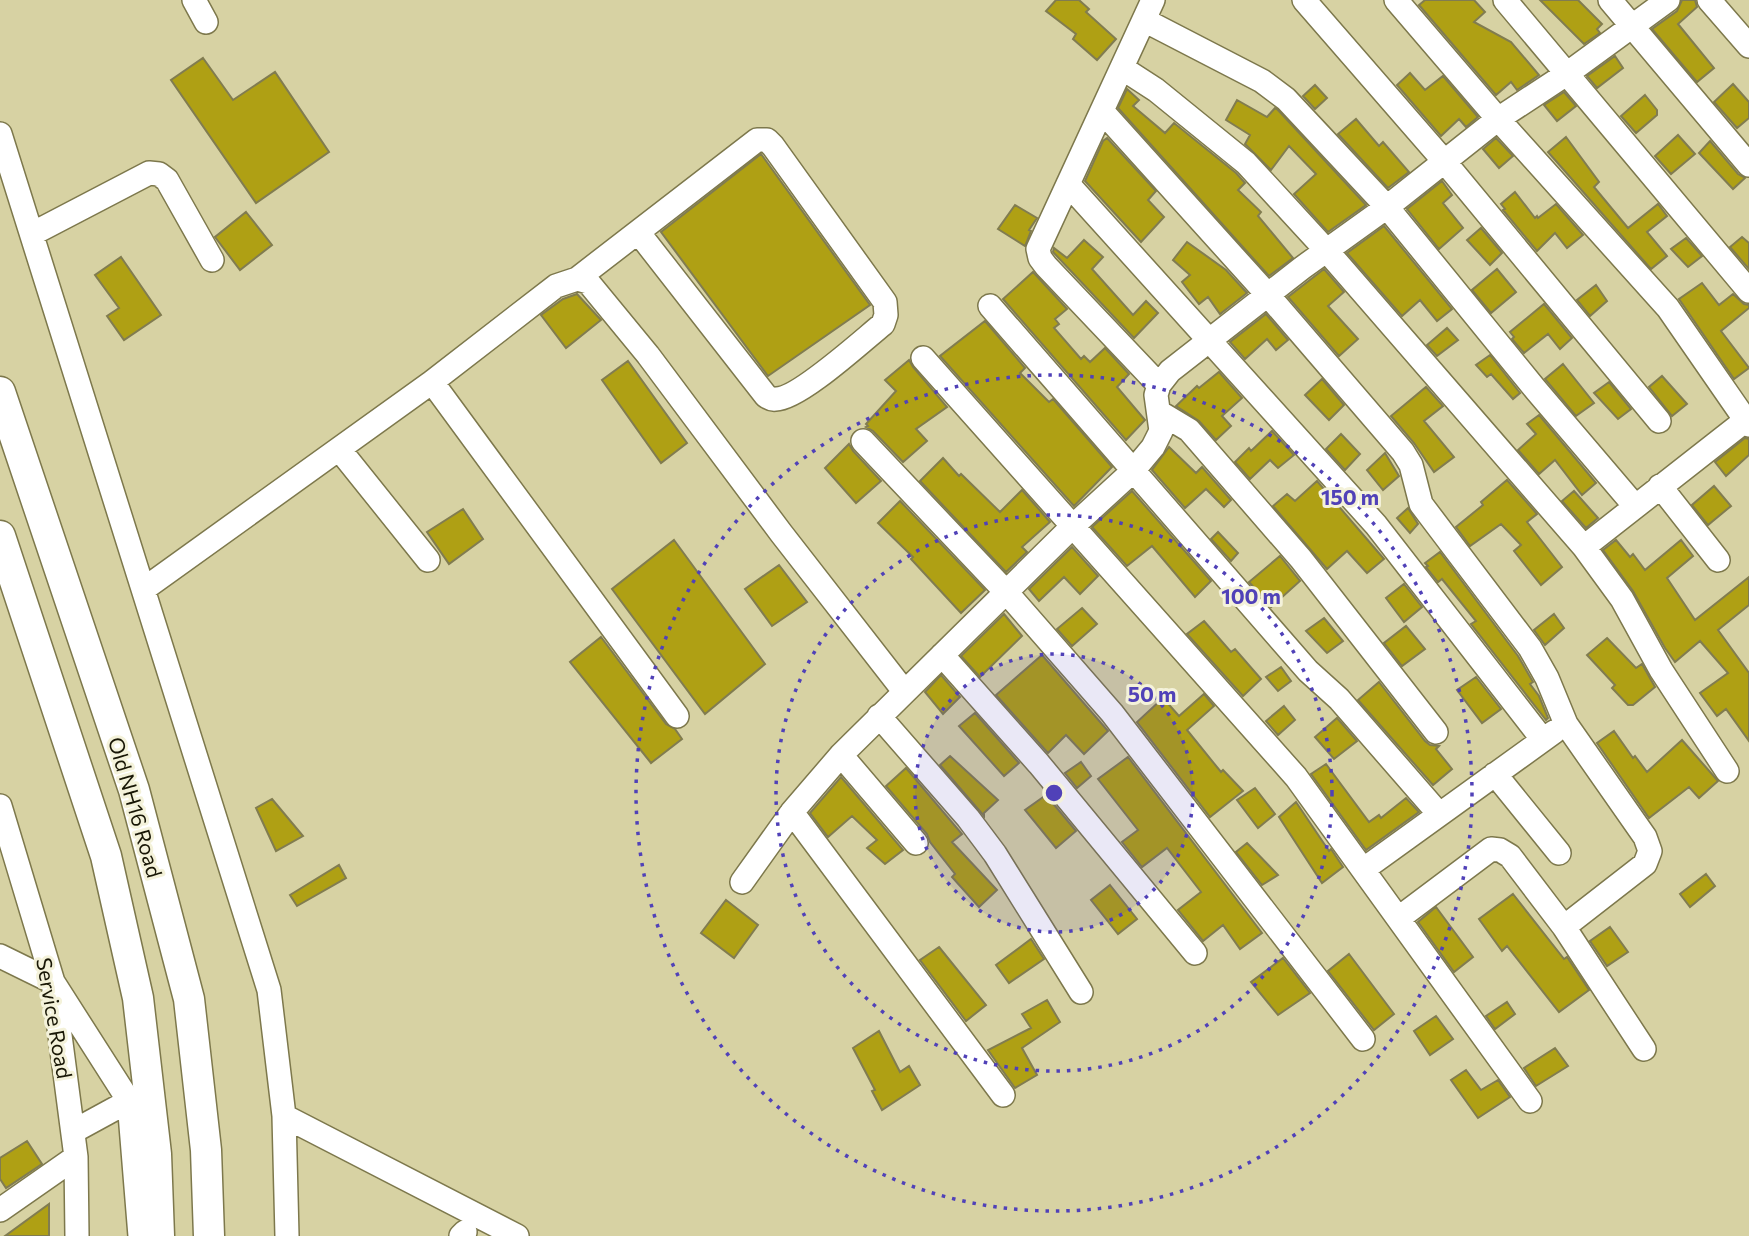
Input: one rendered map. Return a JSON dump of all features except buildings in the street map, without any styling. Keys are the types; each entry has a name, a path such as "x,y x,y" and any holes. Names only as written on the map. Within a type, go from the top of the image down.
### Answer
{"main road":[{"name":"Old NH16 Road","path":"0,393 134,790 189,999 206,1150 209,1236"},
{"name":"Old NH16 Road","path":"0,536 106,856 138,998 156,1154 159,1236"}],"street":[{"path":"194,0 206,22"},
{"path":"1304,0 1444,161 1660,421"},
{"path":"1396,0 1668,308 1747,423 1634,505 1584,547"},
{"path":"1505,0 1569,73 1749,291"},
{"path":"1611,0 1749,165"},
{"path":"742,882 792,812 841,755 1073,526 1133,471 1153,447 1161,431 1156,395 1159,385 1170,370 1387,206 1498,118 1569,73 1668,0"},
{"path":"1709,0 1749,46"},
{"path":"1159,385 1040,258 1038,249 1122,68 1146,7 1286,99 1387,206 1536,390 1634,505"},
{"path":"1122,68 1156,90 1246,163 1327,251 1584,547 1622,599 1661,670 1727,771"},
{"path":"1102,111 1403,452 1411,465 1421,504 1530,648 1547,678 1566,724 1645,837 1650,851 1645,864 1564,927"},
{"path":"0,134 269,990 284,1116 287,1236"},
{"path":"144,589 432,382 556,286 577,279 757,140 766,140 774,146 885,302 887,315 883,324 809,383 780,399 772,400 766,396 638,232"},
{"path":"32,234 149,173 159,174 167,180 212,260"},
{"path":"1068,184 1376,525 1543,740"},
{"path":"577,279 588,282 648,355 772,522 904,691"},
{"path":"990,306 1308,671 1339,699 1439,814"},
{"path":"923,358 1296,778 1530,1101"},
{"path":"432,382 677,716"},
{"path":"1158,412 1188,430 1301,559 1436,732"},
{"path":"863,441 1007,593 1112,713 1363,1039"},
{"path":"339,449 428,560"},
{"path":"1660,486 1718,560"},
{"path":"942,655 1048,774 1195,953"},
{"path":"879,716 968,818 995,854 1081,992"},
{"path":"1364,869 1566,724"},
{"path":"841,755 916,843"},
{"path":"1495,774 1559,853"},
{"name":"Service Road","path":"0,806 53,982 74,1131 77,1236"},
{"path":"792,812 1003,1095"},
{"path":"1399,918 1492,849 1500,850 1510,856 1564,927 1644,1049"},
{"path":"0,956 53,982 129,1101 140,1236"},
{"path":"74,1131 129,1101"},
{"path":"284,1116 517,1236"},
{"path":"0,1210 76,1157"}]}
